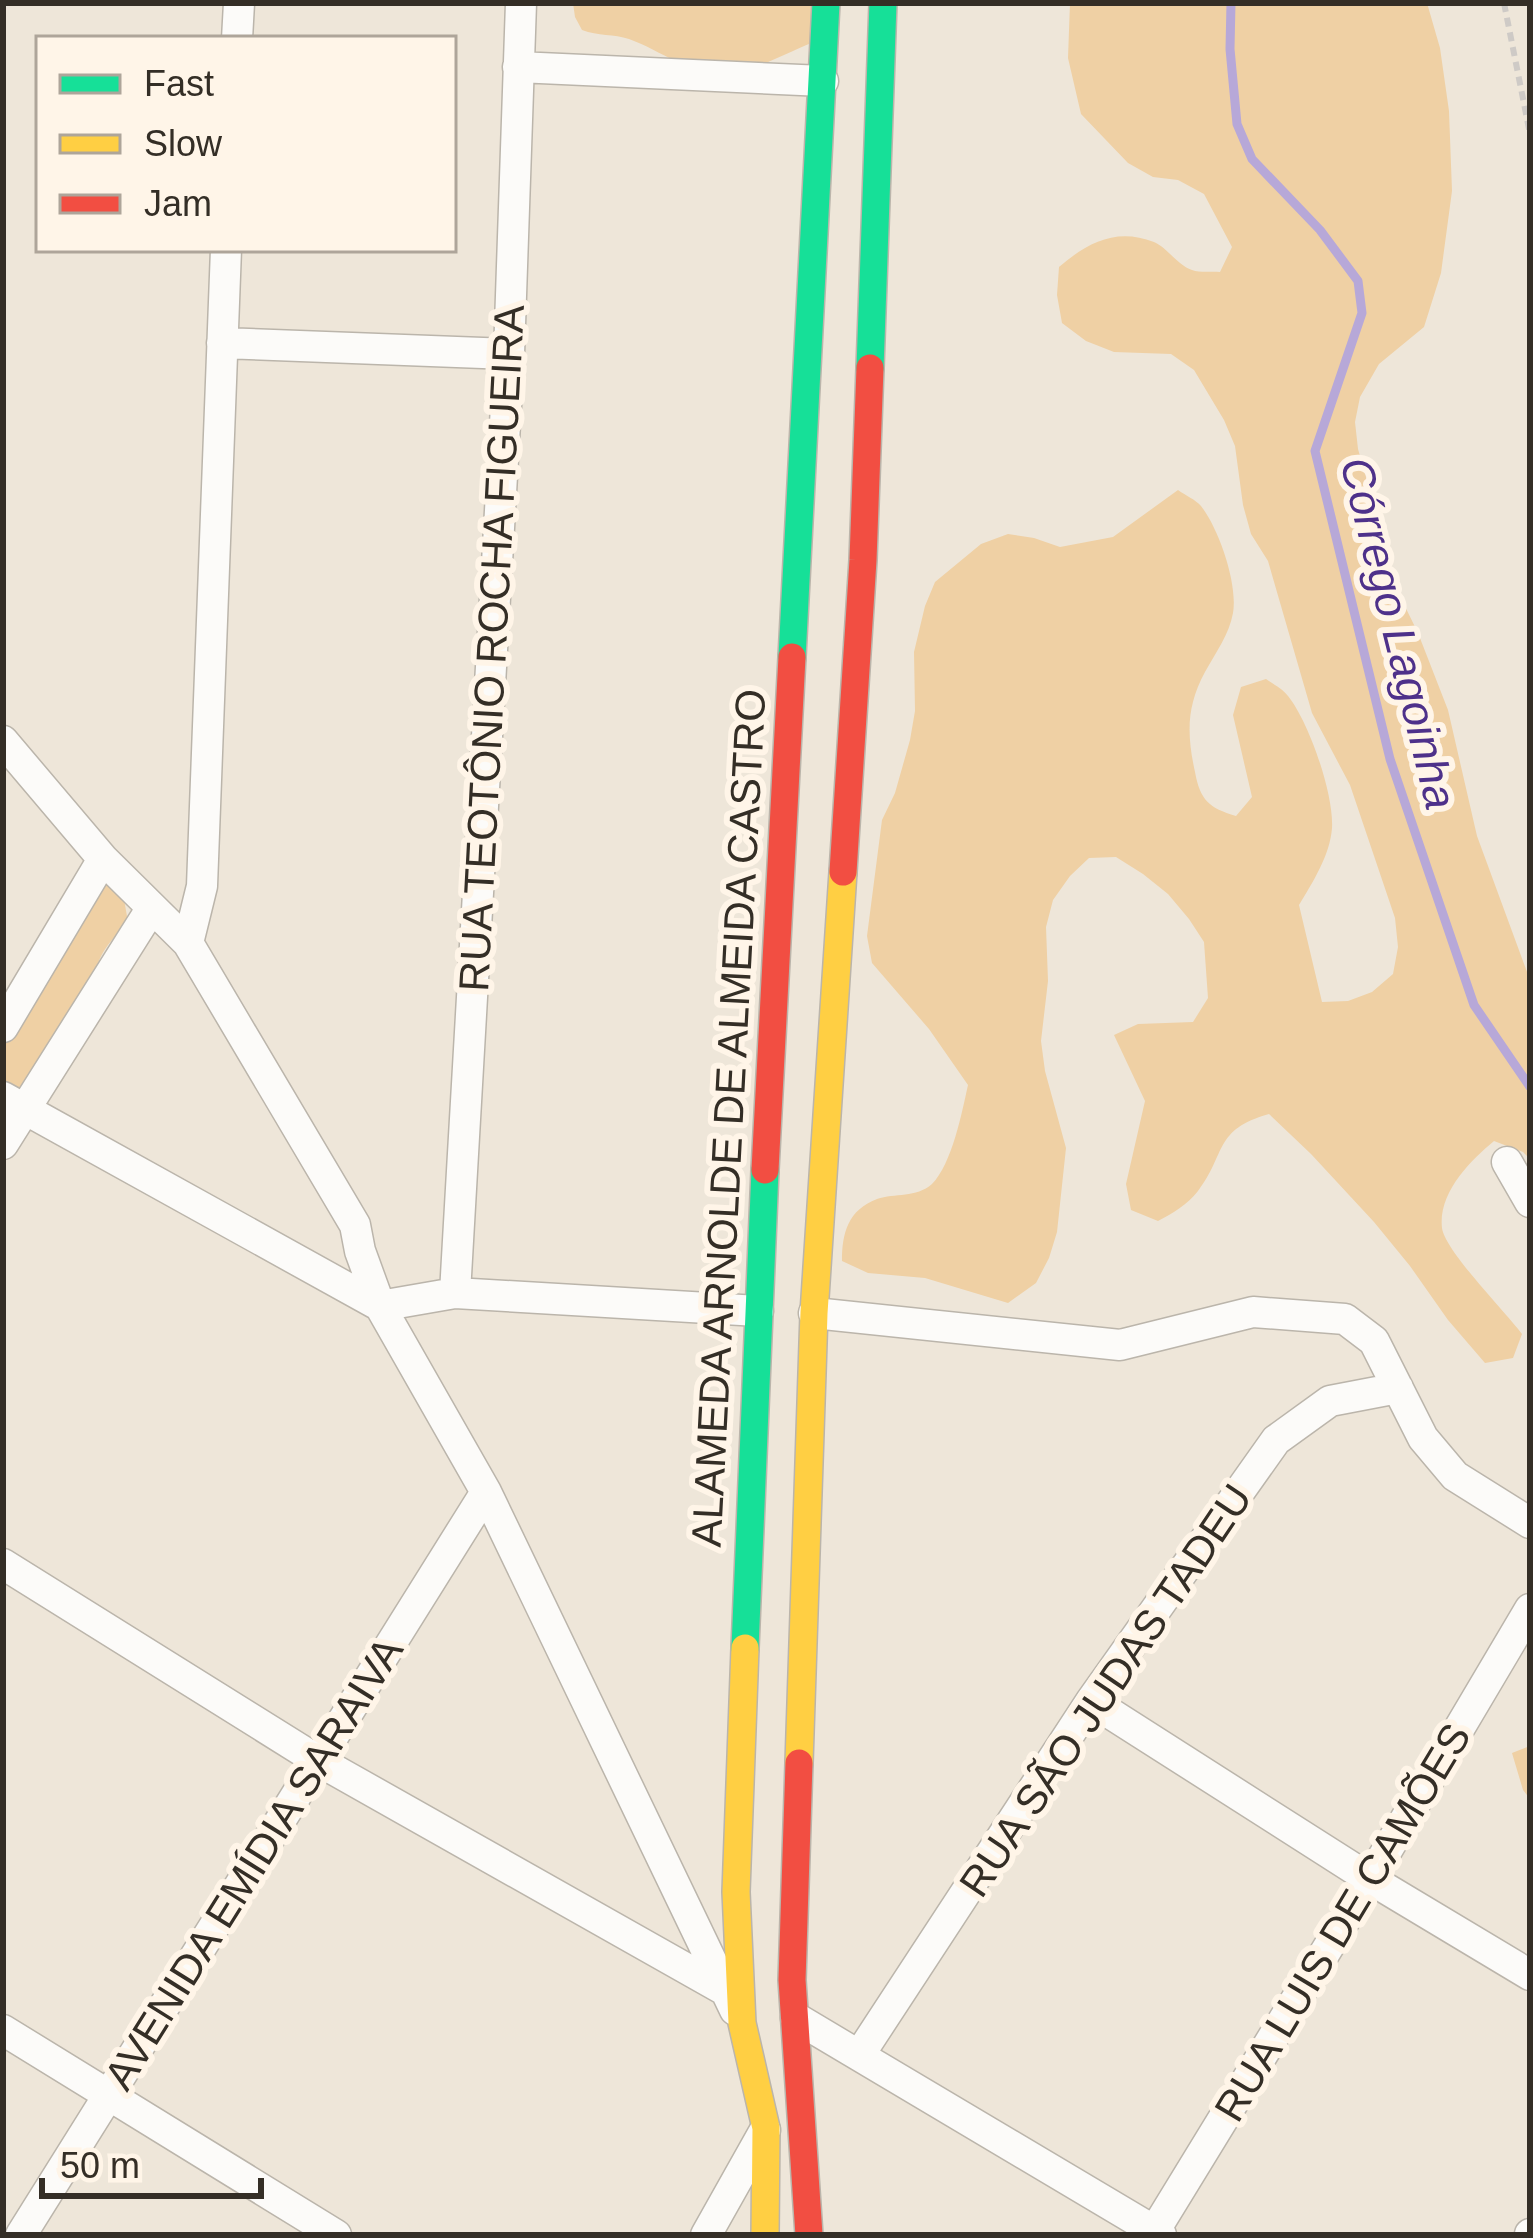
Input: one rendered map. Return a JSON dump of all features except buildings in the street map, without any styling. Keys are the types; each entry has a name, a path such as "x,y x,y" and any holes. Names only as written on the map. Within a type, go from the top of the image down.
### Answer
{"main road":[{"name":"ALAMEDA ARNOLDE DE ALMEIDA CASTRO","path":"765,2235 766,2128 742,2023 736,1892 758,1311 826,3"},
{"path":"809,2235 792,1980 814,1312 863,560 883,3"},
{"path":"776,970 836,971"}],"street":[{"path":"237,36 238,3"},
{"name":"RUA TEOTÔNIO ROCHA FIGUEIRA","path":"455,1293 509,354 521,3"},
{"path":"518,67 823,81"},
{"path":"188,943 202,886 226,252"},
{"path":"222,344 509,354"},
{"path":"3,741 103,860 188,943 356,1225 380,1306 486,1492 742,2023"},
{"path":"3,1028 103,860"},
{"path":"3,1144 14,1104 151,909"},
{"path":"14,1104 380,1306 455,1293 758,1311"},
{"path":"1507,1162 1530,1202"},
{"path":"814,1312 1120,1346 1253,1312 1345,1319 1374,1341 1423,1438 1455,1476 1530,1523"},
{"name":"RUA SÃO JUDAS TADEU","path":"860,2054 1091,1701 1276,1441 1330,1401 1398,1388"},
{"name":"AVENIDA EMÍDIA SARAIVA","path":"21,2235 486,1492"},
{"path":"3,1564 317,1760 726,1991"},
{"name":"RUA LUIS DE CAMÕES","path":"1156,2234 1530,1609"},
{"path":"1091,1701 1530,1975"},
{"path":"796,2018 1156,2234"},
{"path":"3,2030 336,2235"},
{"path":"706,2235 766,2128"}],"path":[{"path":"1504,3 1530,134"}],"shaded area":[{"path":"573,3 823,3 817,41 745,71 722,74 694,69 629,39 582,30"},
{"path":"1070,3 1427,3 1440,48 1449,111 1452,191 1441,273 1424,327 1379,364 1360,397 1355,422 1393,582 1448,710 1477,836 1530,980 1530,1159 1494,1141 1450,1190 1442,1215 1442,1228 1453,1251 1522,1334 1513,1358 1485,1363 1374,1222 1269,1114 1230,1135 1198,1191 1180,1208 1158,1221 1131,1210 1126,1184 1145,1101 1114,1035 1138,1024 1193,1022 1208,998 1204,942 1189,919 1168,894 1116,857 1089,858 1070,876 1053,900 1046,927 1048,981 1041,1041 1066,1148 1057,1232 1036,1283 1008,1303 925,1278 868,1273 842,1261 845,1232 859,1209 877,1199 919,1191 939,1175 968,1085 929,1029 872,963 867,936 882,820 910,740 915,711 914,652 925,606 935,582 981,544 1008,534 1060,547 1113,537 1178,490 1199,504 1220,542 1234,601 1228,629 1191,709 1191,746 1200,790 1212,806 1236,816 1252,797 1233,715 1241,687 1266,679 1281,689 1312,740 1332,814 1328,848 1299,905 1322,1002 1348,1001 1372,992 1393,974 1398,947 1395,918 1350,785 1312,713 1268,561 1251,534 1235,446 1224,420 1194,370 1171,354 1114,352 1086,341 1062,323 1059,267 1091,245 1115,237 1140,238 1159,245 1192,270 1220,272 1232,247 1204,194 1128,163 1081,114 1068,58"},
{"path":"97,882 121,882 128,922 103,953 96,975 3,1137 3,1037"},
{"path":"1530,1746 1530,1799 1512,1753"}],"waterway":[{"name":"Córrego Lagoinha","path":"1231,3 1237,124 1252,159 1320,230 1358,281 1362,313 1315,451 1390,759 1474,1005 1530,1087"}],"traffic: fast":[{"path":"792,657 826,3"},
{"path":"870,368 883,3"},
{"path":"745,1648 765,1170"}],"traffic: slow":[{"path":"799,1763 814,1313 843,872"},
{"path":"745,1648 736,1892 742,2023 766,2128 765,2235"}],"traffic: jam":[{"path":"843,872 870,368"},
{"path":"765,1170 792,657"},
{"path":"799,1763 792,1980 809,2235"}]}
